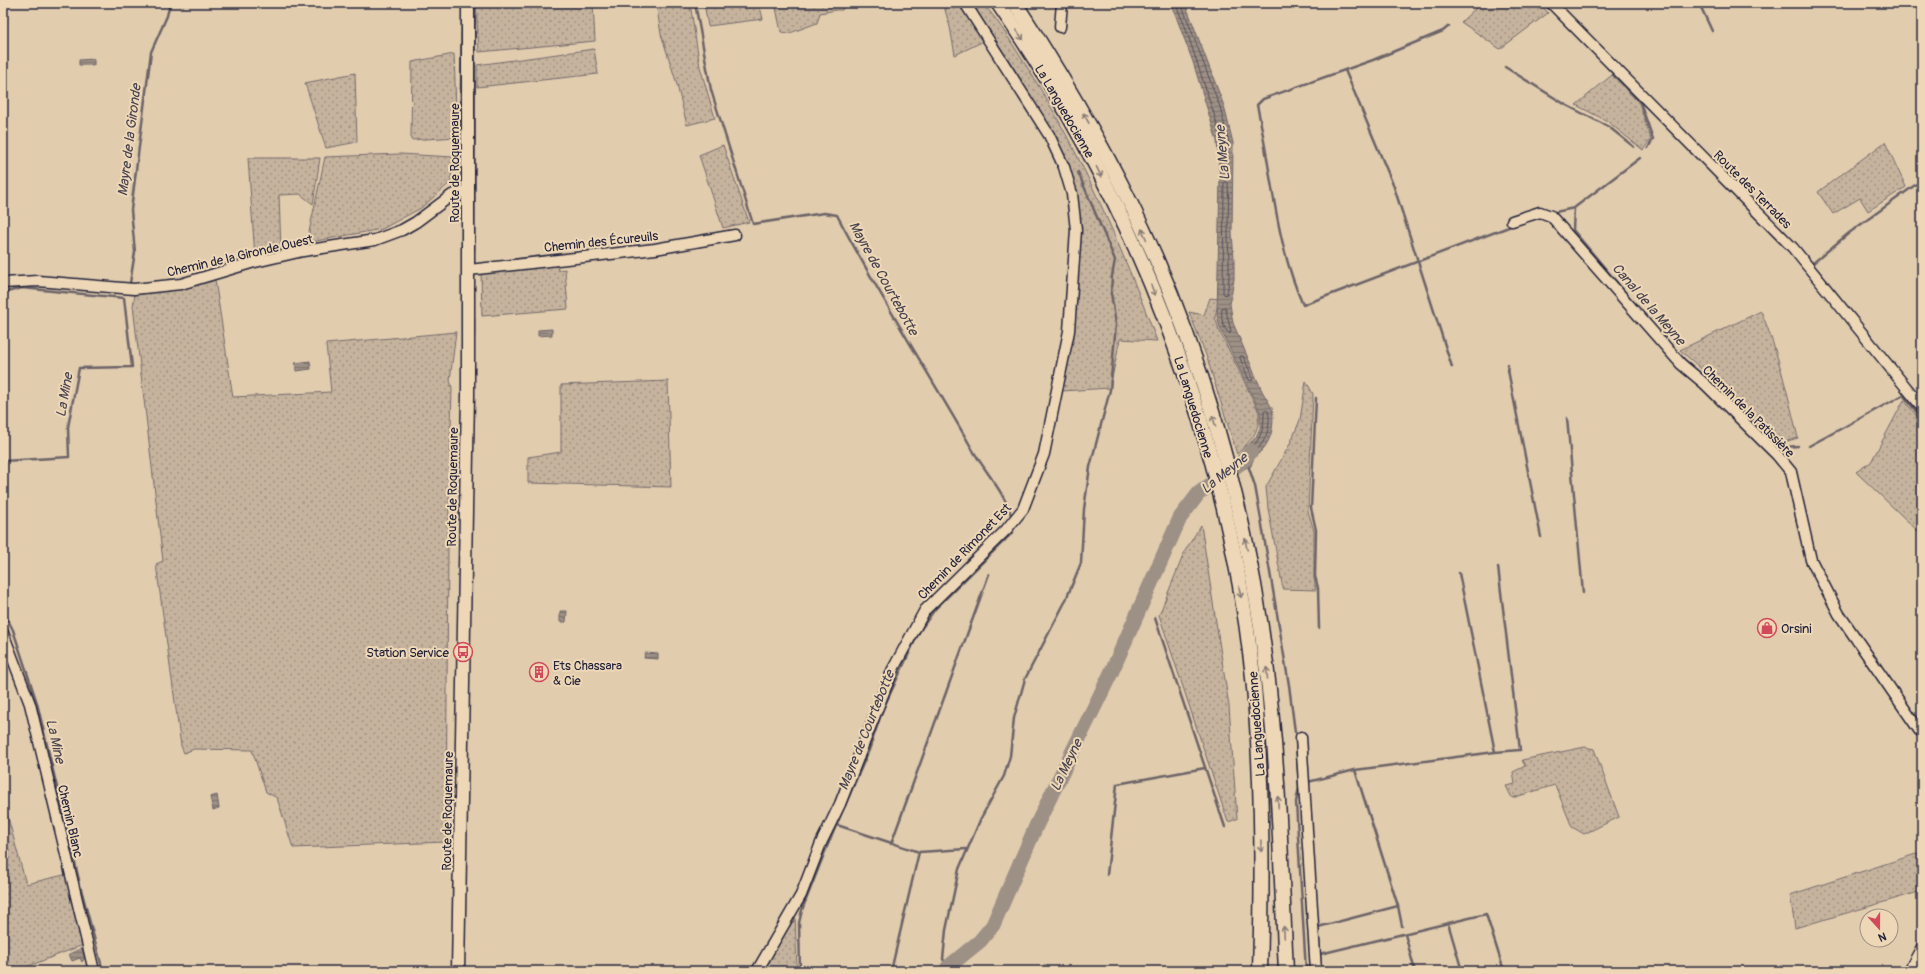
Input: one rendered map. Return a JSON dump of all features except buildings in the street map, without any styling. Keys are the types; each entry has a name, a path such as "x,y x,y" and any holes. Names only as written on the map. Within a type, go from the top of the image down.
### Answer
{"highway":[{"name":"La Languedocienne","path":"998,3 1030,50 1091,155 1118,209 1142,263 1184,370 1213,469 1221,499 1244,611 1256,706 1260,790 1260,971"},
{"name":"La Languedocienne","path":"1015,3 1078,105 1127,196 1155,257 1180,320 1225,458 1245,541 1266,664 1277,791 1286,971"}],"main road":[{"name":"Route de Roquemaure","path":"458,971 468,402 468,3"}],"street":[{"name":"Chemin de Rimonet Est","path":"758,971 801,895 821,843 840,804 893,669 925,610 1006,530 1023,509 1045,447 1069,331 1076,230 1072,194 1064,167 1049,135 976,17 965,3"},
{"path":"1060,26 1062,3"},
{"name":"Route des Terrades","path":"1551,3 1793,248 1922,407"},
{"name":"Chemin de la Gironde Ouest","path":"3,283 38,281 134,289 181,284 251,263 303,251 360,244 382,238 416,222 452,195 468,190"},
{"name":"Chemin de la Patissière","path":"1512,221 1540,212 1551,216 1682,364 1705,384 1777,455 1791,472 1808,555 1828,595 1866,655 1919,730 1922,732"},
{"name":"Chemin des Écureuils","path":"469,270 655,249 735,235"},
{"name":"Chemin Blanc","path":"3,633 7,650 30,704 37,729 94,971"},
{"path":"1301,737 1316,971"},
{"path":"1909,971 1922,947"}],"shaded area":[{"path":"476,3 593,3 595,41 479,52"},
{"path":"656,3 690,3 700,67 715,118 687,125 676,81 661,34"},
{"path":"704,3 759,3 763,19 708,26"},
{"path":"775,3 847,3 842,10 820,13 817,23 790,33 781,32"},
{"path":"943,3 961,3 986,40 955,55 950,27"},
{"path":"971,3 983,3 996,19 1048,102 1100,202 1130,271 1157,341 1120,339 1110,388 1062,391 1076,310 1081,226 1075,185 1055,135"},
{"path":"1481,3 1540,3 1548,13 1500,49 1461,22"},
{"path":"594,49 598,74 477,87 477,65"},
{"path":"454,54 457,137 411,140 412,62"},
{"path":"355,73 357,142 326,148 305,83"},
{"path":"1612,75 1639,103 1651,139 1643,150 1607,121 1576,105"},
{"path":"1885,142 1906,187 1868,211 1860,198 1833,214 1818,192"},
{"path":"723,145 749,222 723,228 699,155"},
{"path":"400,154 453,157 451,182 421,208 382,229 310,242 309,232 325,157"},
{"path":"248,158 320,158 313,204 300,194 279,195 281,250 255,257"},
{"path":"556,264 558,270 565,269 568,309 482,316 481,270"},
{"path":"215,280 233,397 331,392 326,344 456,332 450,380 452,388 448,544 446,842 293,848 277,798 266,792 252,750 194,749 184,753 181,746 156,564 163,561 133,306 135,294 176,289"},
{"path":"1210,298 1219,299 1215,317 1219,330 1259,412 1258,426 1254,436 1237,454 1206,355 1189,312 1204,315"},
{"path":"1761,311 1778,358 1798,438 1784,442 1680,350"},
{"path":"668,381 671,487 528,483 528,457 561,452 561,385"},
{"path":"1306,381 1313,394 1308,511 1314,531 1314,578 1316,590 1283,589 1268,508 1266,487 1290,444 1300,420"},
{"path":"1904,400 1922,423 1922,535 1856,472 1871,462"},
{"path":"1201,525 1229,706 1237,819 1228,822 1159,615 1185,551"},
{"path":"1585,747 1594,749 1619,817 1584,834 1572,827 1555,785 1512,798 1506,786 1515,784 1513,772 1525,766 1522,760"},
{"path":"3,799 26,884 68,874 83,945 16,971 3,971"},
{"path":"1922,852 1922,891 1864,908 1859,908 1859,909 1795,928 1790,895"},
{"path":"795,913 797,971 762,971"}],"water":[{"path":"1171,3 1185,3 1224,106 1233,143 1232,232 1234,279 1230,304 1233,323 1262,391 1272,408 1272,427 1268,441 1264,448 1255,457 1251,466 1239,471 1236,458 1256,437 1260,428 1260,412 1220,328 1217,316 1220,178 1217,141 1193,62"},
{"path":"94,59 94,65 79,65 79,60"},
{"path":"552,329 552,335 538,336 538,330"},
{"path":"310,361 311,369 296,371 295,363"},
{"path":"560,611 567,611 566,622 560,622"},
{"path":"645,653 658,654 658,659 644,658"},
{"path":"217,795 219,808 213,810 210,797"},
{"path":"82,948 84,959 82,962 80,958 72,961 69,954"}],"waterway":[{"name":"Mayre de la Gironde","path":"130,283 135,252 131,210 151,52 167,16 170,3"},
{"path":"474,251 475,3"},
{"name":"Mayre de Courtebotte","path":"695,3 711,90 753,224 824,213 837,215 886,303 976,456 999,490 1009,508 1012,518"},
{"path":"1699,3 1712,31"},
{"path":"1920,3 1922,7"},
{"path":"460,140 462,21"},
{"path":"1449,26 1443,31 1373,60 1263,99 1257,105 1275,206 1286,257 1303,305 1514,225"},
{"path":"1505,67 1566,105 1609,127 1634,147"},
{"name":"Canal de la Meyne","path":"1607,67 1640,102 1653,139 1648,148"},
{"path":"1345,70 1394,187 1452,367"},
{"path":"461,154 462,184"},
{"name":"Canal de la Meyne","path":"1635,304 1573,230 1574,208 1640,158"},
{"path":"948,967 943,959 946,930 959,869 981,818 1004,776 1010,756 1014,718 1025,679 1065,602 1081,563 1084,509 1090,467 1110,390 1116,324 1111,293 1115,260 1078,172"},
{"path":"1810,262 1812,264 1849,233 1922,180"},
{"path":"1551,213 1574,208"},
{"name":"Mayre de la Gironde","path":"3,293 22,288 124,298"},
{"name":"La Mine","path":"3,461 69,457 68,427 79,368 132,367 124,298"},
{"path":"474,318 474,337"},
{"name":"Canal de la Meyne","path":"1680,356 1785,447 1798,446"},
{"path":"1507,365 1541,537"},
{"name":"Canal de la Meyne","path":"1809,446 1903,395 1922,419"},
{"path":"1316,398 1311,508 1316,530 1315,576 1318,588 1319,628"},
{"path":"1567,418 1583,593"},
{"name":"La Meyne","path":"946,971 948,967 980,941 993,925 1037,824 1111,673 1180,518 1199,493 1242,462 1251,451"},
{"path":"1248,465 1255,486 1262,525 1289,685 1295,732"},
{"name":"Mayre de Courtebotte","path":"800,971 799,923 802,910 826,849 869,750 882,711 919,632 935,609 1013,532 1013,528"},
{"path":"1459,573 1495,752 1520,750 1498,567"},
{"path":"891,844 989,574"},
{"name":"La Mine","path":"3,610 13,630 37,703 79,880"},
{"path":"1155,618 1225,827"},
{"path":"1296,742 1299,787 1296,802 1306,971"},
{"path":"1309,785 1308,782 1355,770 1495,752"},
{"path":"1107,875 1117,784 1205,768"},
{"path":"1355,770 1398,906"},
{"path":"837,825 919,852 966,849"},
{"path":"891,971 919,852"},
{"name":"La Mine","path":"81,889 103,971"},
{"path":"1318,927 1398,906 1402,926"},
{"path":"1320,954 1486,914 1504,971"},
{"path":"1448,923 1462,971"},
{"path":"1405,934 1415,971"},
{"path":"1319,940 1321,971"}],"place":[{"name":"Orsini","path":"1767,628"},
{"name":"Station Service","path":"463,652"},
{"name":"Ets Chassara & Cie","path":"539,672"}]}
